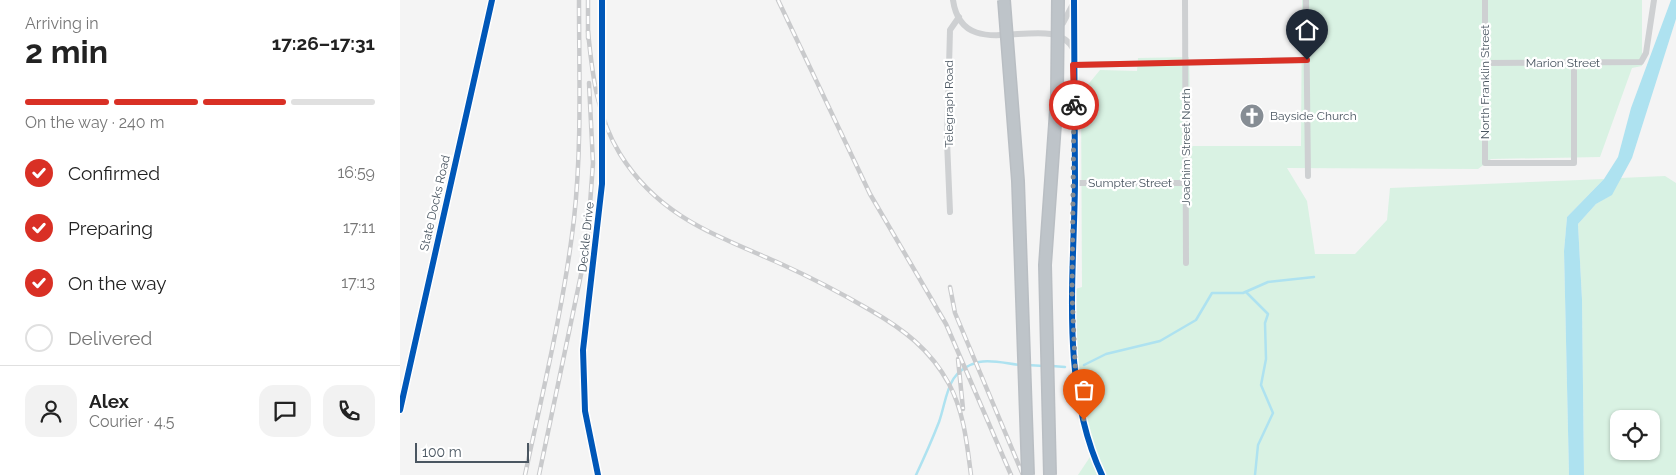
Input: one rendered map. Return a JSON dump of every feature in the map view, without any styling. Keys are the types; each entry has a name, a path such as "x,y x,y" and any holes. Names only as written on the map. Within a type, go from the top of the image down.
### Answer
{"highway":[{"path":"1004,0 1018,180 1028,475"},
{"path":"1050,475 1044,265 1057,96 1058,0"}],"street":[{"name":"State Docks Road","path":"400,410 492,0"},
{"name":"Deckle Drive","path":"598,475 585,411 583,350 602,184 602,0"},
{"path":"953,0 959,17 967,28 982,34 1045,34 1064,38 1074,51"},
{"path":"1045,34 1053,31 1063,23 1074,0"},
{"path":"1074,0 1072,293 1076,385 1092,454 1102,475"},
{"name":"Joachim Street North","path":"1185,0 1186,263"},
{"path":"1306,0 1308,176"},
{"name":"North Franklin Street","path":"1484,0 1485,163 1574,163 1574,63"},
{"name":"Marion Street","path":"1485,63 1642,62 1646,53 1654,0"},
{"name":"Telegraph Road","path":"950,212 948,141 950,30 959,17"},
{"path":"1073,65 1307,60"},
{"name":"Sumpter Street","path":"1074,183 1185,184"}],"green space":[{"path":"1302,0 1642,0 1642,66 1632,68 1600,157 1491,159 1478,169 1287,168 1307,201 1315,254 1355,254 1387,220 1390,188 1604,179 1567,217 1564,251 1569,475 1078,475 1092,454 1077,385 1072,290 1082,287 1081,93 1100,70 1137,71 1138,58 1189,57 1191,146 1301,146"},
{"path":"1665,176 1676,183 1676,475 1584,475 1582,299 1578,224 1596,204 1611,195 1620,178"}],"water":[{"path":"1671,0 1676,0 1676,19 1632,158 1612,195 1596,204 1578,224 1582,299 1584,475 1569,475 1564,251 1567,217 1604,179 1618,157 1631,108"}],"waterway":[{"path":"1084,365 1106,354 1160,341 1196,320 1212,293 1243,293 1268,282 1314,277"},
{"path":"1246,292 1268,314 1265,323 1266,359 1261,385 1273,413 1258,445 1255,475"},
{"path":"916,475 939,422 950,385 960,371 968,366 984,361 1021,365"},
{"path":"1027,365 1044,366"},
{"path":"1052,366 1065,367"}],"railway":[{"path":"525,475 559,315 574,219 579,137 579,0"},
{"path":"588,0 588,38"},
{"path":"778,0 870,194 946,324 1011,475"},
{"path":"588,31 591,63 601,110 612,140 635,176 652,194 690,222 837,291 882,317 915,341 942,372 954,395 964,428 971,475"},
{"path":"539,475 587,246 593,163 589,83"},
{"path":"950,287 955,313 1023,475"},
{"path":"958,359 963,409"}],"cycle path":[{"path":"400,410 492,0"},
{"path":"598,475 585,411 583,350 602,184 602,0"},
{"path":"1074,0 1075,182 1072,331 1080,405 1089,441 1102,475"}],"way so far":[{"path":"1074,105 1072,293 1076,385 1084,420"}],"place":[{"name":"Bayside Church","path":"1252,116"}],"route":[{"path":"1074,105 1073,65 1307,60"}]}
